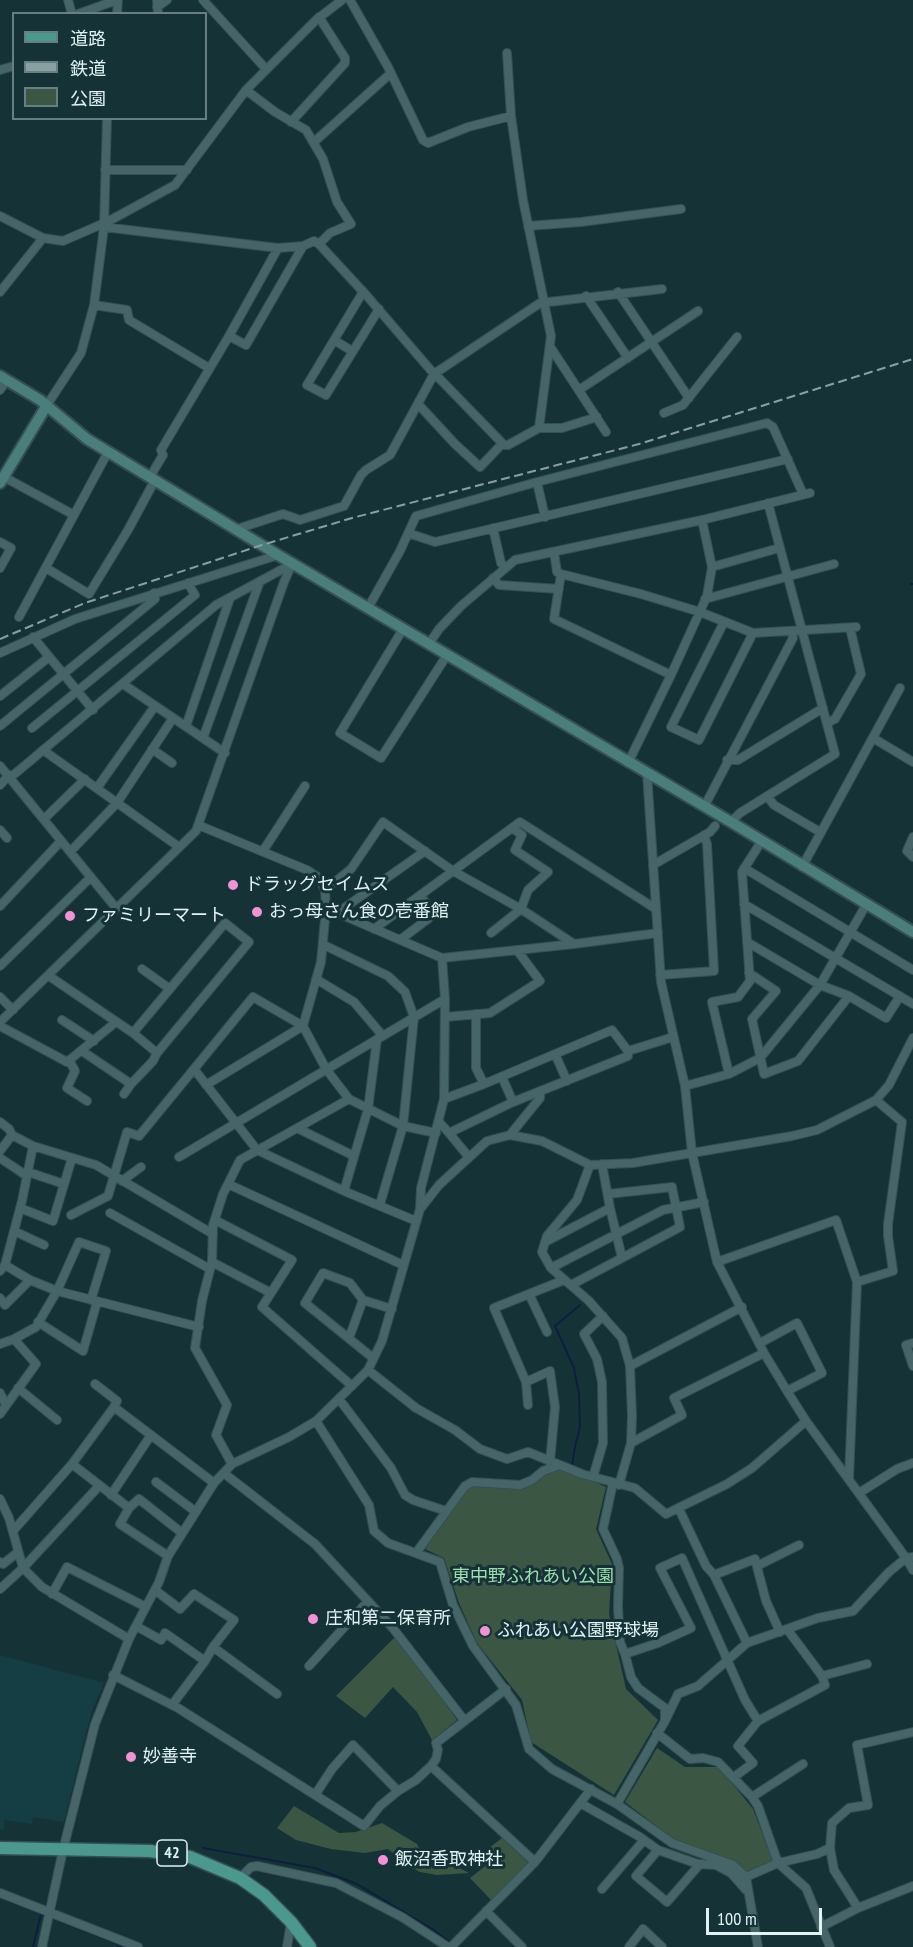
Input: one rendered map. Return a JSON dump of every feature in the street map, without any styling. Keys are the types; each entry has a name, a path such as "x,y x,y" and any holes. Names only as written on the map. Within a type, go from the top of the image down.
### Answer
{"main road":[{"name":"42","path":"0,1848 168,1853 209,1864 240,1878 264,1895 291,1922 310,1947"}],"street":[{"path":"84,12 117,0"},
{"path":"157,7 167,0"},
{"path":"202,0 266,69"},
{"path":"0,216 42,238 63,241 104,225 175,185 246,90 319,17 342,0"},
{"path":"350,0 391,73 423,140 428,143 477,125 512,116"},
{"path":"291,122 345,63 345,58 319,17"},
{"path":"507,53 512,116 528,226 551,336 539,428"},
{"path":"314,142 391,73"},
{"path":"246,90 306,130 327,169 337,202 351,224 330,233 320,244"},
{"path":"74,515 2,480 81,352 94,305 104,225 108,120"},
{"path":"105,170 187,170"},
{"path":"528,226 581,222 681,209"},
{"path":"104,225 278,248 303,246 314,241 320,244 435,374 504,445"},
{"path":"0,292 42,238"},
{"path":"229,336 246,345 303,246"},
{"path":"46,568 89,594 128,530 163,455 161,450 278,248"},
{"path":"237,528 283,514 300,520 345,506 361,475 390,455 435,374 540,303 618,292 662,289"},
{"path":"363,292 307,385 326,395 379,309"},
{"path":"618,292 689,398"},
{"path":"586,296 628,358"},
{"path":"94,305 127,310 129,320 209,368"},
{"path":"579,390 698,311"},
{"path":"664,413 683,405 736,337"},
{"path":"334,340 352,351"},
{"path":"550,348 606,432"},
{"path":"0,390 3,378 47,405 76,431 108,452 237,528 292,564 731,822 913,932"},
{"path":"418,404 480,467 501,445 539,428 562,428 597,417"},
{"path":"368,608 416,516 537,482 767,423 773,427 807,494 702,520 515,560 461,606 429,644"},
{"path":"19,617 108,452"},
{"path":"408,533 435,542 789,459"},
{"path":"537,482 545,517"},
{"path":"731,822 740,813 834,756 835,750 768,503"},
{"path":"628,763 705,599 712,567 702,520"},
{"path":"493,528 501,563 505,568"},
{"path":"0,542 11,548 0,568"},
{"path":"712,567 779,548"},
{"path":"554,552 557,572 561,574 613,586 700,612 753,633 853,627 861,674 836,719 827,723"},
{"path":"0,653 75,619 278,555"},
{"path":"0,785 93,710 216,605 292,564"},
{"path":"117,1022 67,1062 0,1024 196,831 292,564"},
{"path":"705,599 834,564"},
{"path":"561,574 554,619 671,675"},
{"path":"493,578 499,585 559,589"},
{"path":"203,738 260,581"},
{"path":"32,728 195,595 188,583"},
{"path":"0,726 155,600 154,593"},
{"path":"186,726 231,598"},
{"path":"724,622 670,727 699,740 753,633"},
{"path":"403,629 340,733 381,758 447,655"},
{"path":"704,807 792,638 792,632"},
{"path":"33,638 93,710"},
{"path":"0,696 49,657"},
{"path":"123,684 225,753"},
{"path":"802,867 900,688"},
{"path":"97,788 155,706"},
{"path":"727,760 738,760 823,708"},
{"path":"70,852 117,803 173,718"},
{"path":"873,738 913,762"},
{"path":"152,749 172,763"},
{"path":"43,750 179,847"},
{"path":"0,766 116,908"},
{"path":"647,773 660,975 685,1086 692,1153 717,1262 742,1306 764,1353 806,1421 910,1557 913,1570"},
{"path":"44,819 85,779"},
{"path":"263,851 305,786"},
{"path":"767,796 774,805 820,832"},
{"path":"326,890 351,868 383,822 453,871 521,909 574,944"},
{"path":"374,929 520,822 656,909"},
{"path":"198,825 307,870 319,878 326,890 324,945 303,1026 206,1085"},
{"path":"653,865 716,826"},
{"path":"491,933 521,909 528,890 548,872 515,850 522,836 512,828"},
{"path":"0,830 7,838"},
{"path":"660,975 714,971 707,844 704,835"},
{"path":"913,837 907,851 913,857"},
{"path":"0,906 61,841"},
{"path":"729,1074 712,1002 738,997 750,981 742,872 761,842"},
{"path":"337,913 425,851"},
{"path":"744,868 913,970"},
{"path":"0,966 91,878"},
{"path":"400,940 429,918 431,910 420,895"},
{"path":"744,904 913,1004"},
{"path":"685,1086 729,1074 760,1058 820,985 866,905"},
{"path":"326,908 442,958 658,933"},
{"path":"124,1094 249,942 225,922 133,1033"},
{"path":"747,942 820,985 849,996 886,1018 900,996"},
{"path":"324,945 388,976 405,992 414,1017 404,1126 380,1204"},
{"path":"445,1017 490,1013 540,981 517,950"},
{"path":"42,1947 63,1850 95,1724 113,1675 155,1590 168,1556 214,1483 232,1464 289,1437 316,1421 368,1370 382,1341 420,1209 421,1188 444,1100 445,999 442,958"},
{"path":"142,969 170,989"},
{"path":"749,974 776,991 752,1019 764,1074 798,1061 849,996"},
{"path":"49,976 133,1033 156,1053"},
{"path":"316,979 354,1002 380,1037 368,1109 344,1191"},
{"path":"0,997 13,1010"},
{"path":"71,1215 108,1196 127,1132 139,1136 253,997 303,1026 326,1069 350,1099 404,1126 436,1133"},
{"path":"179,1157 445,999"},
{"path":"476,1014 476,1068 484,1084"},
{"path":"62,1020 94,1041"},
{"path":"444,1100 612,1030 628,1051 628,1056 513,1102 449,1133"},
{"path":"628,1051 673,1037"},
{"path":"420,1209 439,1185 468,1156 487,1141 510,1135 542,1141 590,1165 633,1163 817,1130 876,1100 889,1085 913,1038"},
{"path":"82,1051 130,1084"},
{"path":"555,1054 567,1081"},
{"path":"69,1060 75,1071 67,1088 87,1101"},
{"path":"194,1069 257,1150 344,1191 380,1204 416,1221"},
{"path":"502,1077 513,1102"},
{"path":"510,1135 540,1098 540,1092"},
{"path":"232,1464 216,1435 227,1405 195,1348 202,1301 211,1265 215,1220 228,1184 240,1160 350,1099"},
{"path":"857,1282 893,1270 888,1224 902,1122 876,1100"},
{"path":"0,1122 9,1129 12,1135 33,1146 96,1166 213,1234"},
{"path":"439,1122 468,1156"},
{"path":"299,1129 354,1156"},
{"path":"0,1151 12,1135"},
{"path":"33,1146 20,1208 3,1268 57,1291 199,1327"},
{"path":"0,1158 24,1174 28,1172 64,1184"},
{"path":"20,1208 53,1221 72,1158"},
{"path":"602,1164 622,1258"},
{"path":"590,1165 577,1200 547,1236 542,1252 551,1268 590,1301 622,1338 630,1366 631,1443 603,1529 619,1568 618,1631 631,1677 638,1688 665,1708 665,1721"},
{"path":"122,1181 141,1167"},
{"path":"228,1184 403,1265"},
{"path":"528,1405 526,1382 494,1308 568,1282 622,1258 680,1227 672,1186 608,1194"},
{"path":"551,1268 663,1210 704,1202"},
{"path":"545,1242 610,1208"},
{"path":"110,1213 271,1293"},
{"path":"215,1220 292,1260 262,1307 352,1386"},
{"path":"717,1262 836,1220 857,1282 849,1479"},
{"path":"14,1231 44,1245"},
{"path":"0,1344 36,1327 38,1322 57,1291 79,1242 106,1251 83,1351 38,1322"},
{"path":"0,1248 8,1253"},
{"path":"373,1358 305,1303 322,1273 350,1283 363,1300 393,1309"},
{"path":"0,1298 5,1305 30,1280"},
{"path":"529,1294 547,1332"},
{"path":"349,1338 363,1300"},
{"path":"630,1366 742,1306"},
{"path":"593,1477 603,1443 602,1382 597,1359 584,1334 603,1316"},
{"path":"760,1343 797,1323 822,1373 787,1391"},
{"path":"0,1414 36,1364 14,1339"},
{"path":"913,1343 906,1345 913,1366"},
{"path":"631,1443 682,1415 674,1398 764,1353"},
{"path":"368,1370 416,1408 455,1430 480,1449 507,1459 528,1452 593,1477 635,1488 666,1514 727,1484 752,1468 806,1421"},
{"path":"526,1382 550,1371 555,1407 550,1462"},
{"path":"13,1531 72,1464 114,1407 117,1401 95,1384"},
{"path":"18,1388 57,1420"},
{"path":"0,1393 6,1405"},
{"path":"339,1398 391,1468 405,1495 446,1511"},
{"path":"114,1407 214,1483"},
{"path":"316,1421 369,1505 374,1531 388,1543 440,1562 453,1605 473,1646 516,1705 529,1749 552,1769 617,1804 672,1843 733,1865 746,1877 758,1947"},
{"path":"111,1495 151,1435"},
{"path":"859,1493 897,1469 913,1463"},
{"path":"72,1464 129,1508"},
{"path":"416,1553 465,1486 472,1482 520,1485 532,1480 543,1471 559,1465"},
{"path":"225,1474 315,1544 418,1659 464,1720"},
{"path":"156,1482 196,1512"},
{"path":"0,1589 23,1568 99,1486"},
{"path":"0,1499 13,1531 23,1568 52,1594 129,1639"},
{"path":"168,1556 120,1524 129,1508 139,1499 182,1533"},
{"path":"680,1509 706,1566 714,1575 747,1643"},
{"path":"757,1566 799,1545"},
{"path":"0,1562 3,1564 18,1552"},
{"path":"617,1804 678,1694 698,1686 747,1643 818,1618 854,1611 889,1572 910,1557"},
{"path":"626,1654 691,1628 660,1568 682,1558 745,1701 758,1721"},
{"path":"714,1575 755,1559 766,1601 783,1631 822,1676 825,1684 758,1721 738,1746 753,1763 734,1777"},
{"path":"52,1594 67,1567 146,1607"},
{"path":"155,1590 180,1609 194,1594 234,1620 172,1705"},
{"path":"309,1666 368,1601"},
{"path":"136,1626 161,1640 165,1634 205,1661"},
{"path":"213,1647 277,1694"},
{"path":"822,1676 867,1664"},
{"path":"113,1675 172,1705 364,1826 380,1806 431,1766 438,1750 436,1743 506,1689"},
{"path":"858,1908 834,1870 830,1848 832,1823 849,1808 868,1805 857,1745 913,1732"},
{"path":"657,1733 690,1759 704,1758 718,1762 752,1797 758,1806 778,1863 806,1888 830,1947"},
{"path":"315,1795 332,1769 353,1745 398,1791"},
{"path":"752,1797 803,1764"},
{"path":"431,1766 535,1862"},
{"path":"240,1878 250,1867 257,1866 336,1883 402,1917 450,1947 535,1862 591,1789"},
{"path":"580,1803 658,1850 700,1864 716,1865 731,1874 747,1892"},
{"path":"602,1889 644,1840"},
{"path":"746,1877 778,1863 817,1854 830,1848"},
{"path":"658,1850 636,1876 667,1902 700,1864"},
{"path":"821,1927 858,1908 913,1886"},
{"path":"0,1893 50,1916 138,1947"},
{"path":"486,1911 522,1947"},
{"path":"287,1947 291,1922"},
{"path":"629,1947 643,1929 662,1947"}],"shaded area":[{"path":"0,1655 104,1683 91,1713 64,1822 33,1817 32,1824 5,1820 3,1830 0,1829"}],"green space":[{"name":"東中野ふれあい公園","path":"559,1465 606,1487 596,1529 612,1564 609,1614 626,1689 658,1720 614,1795 531,1742 522,1700 477,1643 459,1603 444,1558 425,1549 472,1482 527,1487"},
{"path":"395,1637 422,1670 457,1720 432,1740 417,1712 393,1687 365,1718 336,1696"},
{"path":"657,1748 685,1767 719,1767 753,1809 773,1861 745,1872 734,1861 673,1839 625,1802"},
{"path":"294,1806 339,1833 356,1832 382,1823 417,1844 424,1860 442,1859 469,1873 437,1875 420,1872 407,1865 388,1849 365,1853 331,1849 296,1840 277,1828"},
{"path":"502,1838 529,1863 492,1901 470,1878 493,1860 489,1848"}],"waterway":[{"path":"572,1466 580,1427 579,1394 574,1368 555,1326 580,1305"},
{"path":"203,1848 315,1868 357,1884 451,1943"},
{"path":"0,1897 125,1947"},
{"path":"33,1947 41,1914"}],"railway":[{"path":"0,639 85,603 262,545 352,518 639,444 913,359"}],"place":[{"name":"ドラッグセイムス","path":"233,885"},
{"name":"おっ母さん食の壱番館","path":"257,912"},
{"name":"ファミリーマート","path":"70,916"},
{"name":"庄和第二保育所","path":"313,1619"},
{"name":"ふれあい公園野球場","path":"485,1631"},
{"name":"妙善寺","path":"131,1757"},
{"name":"飯沼香取神社","path":"383,1860"}]}
